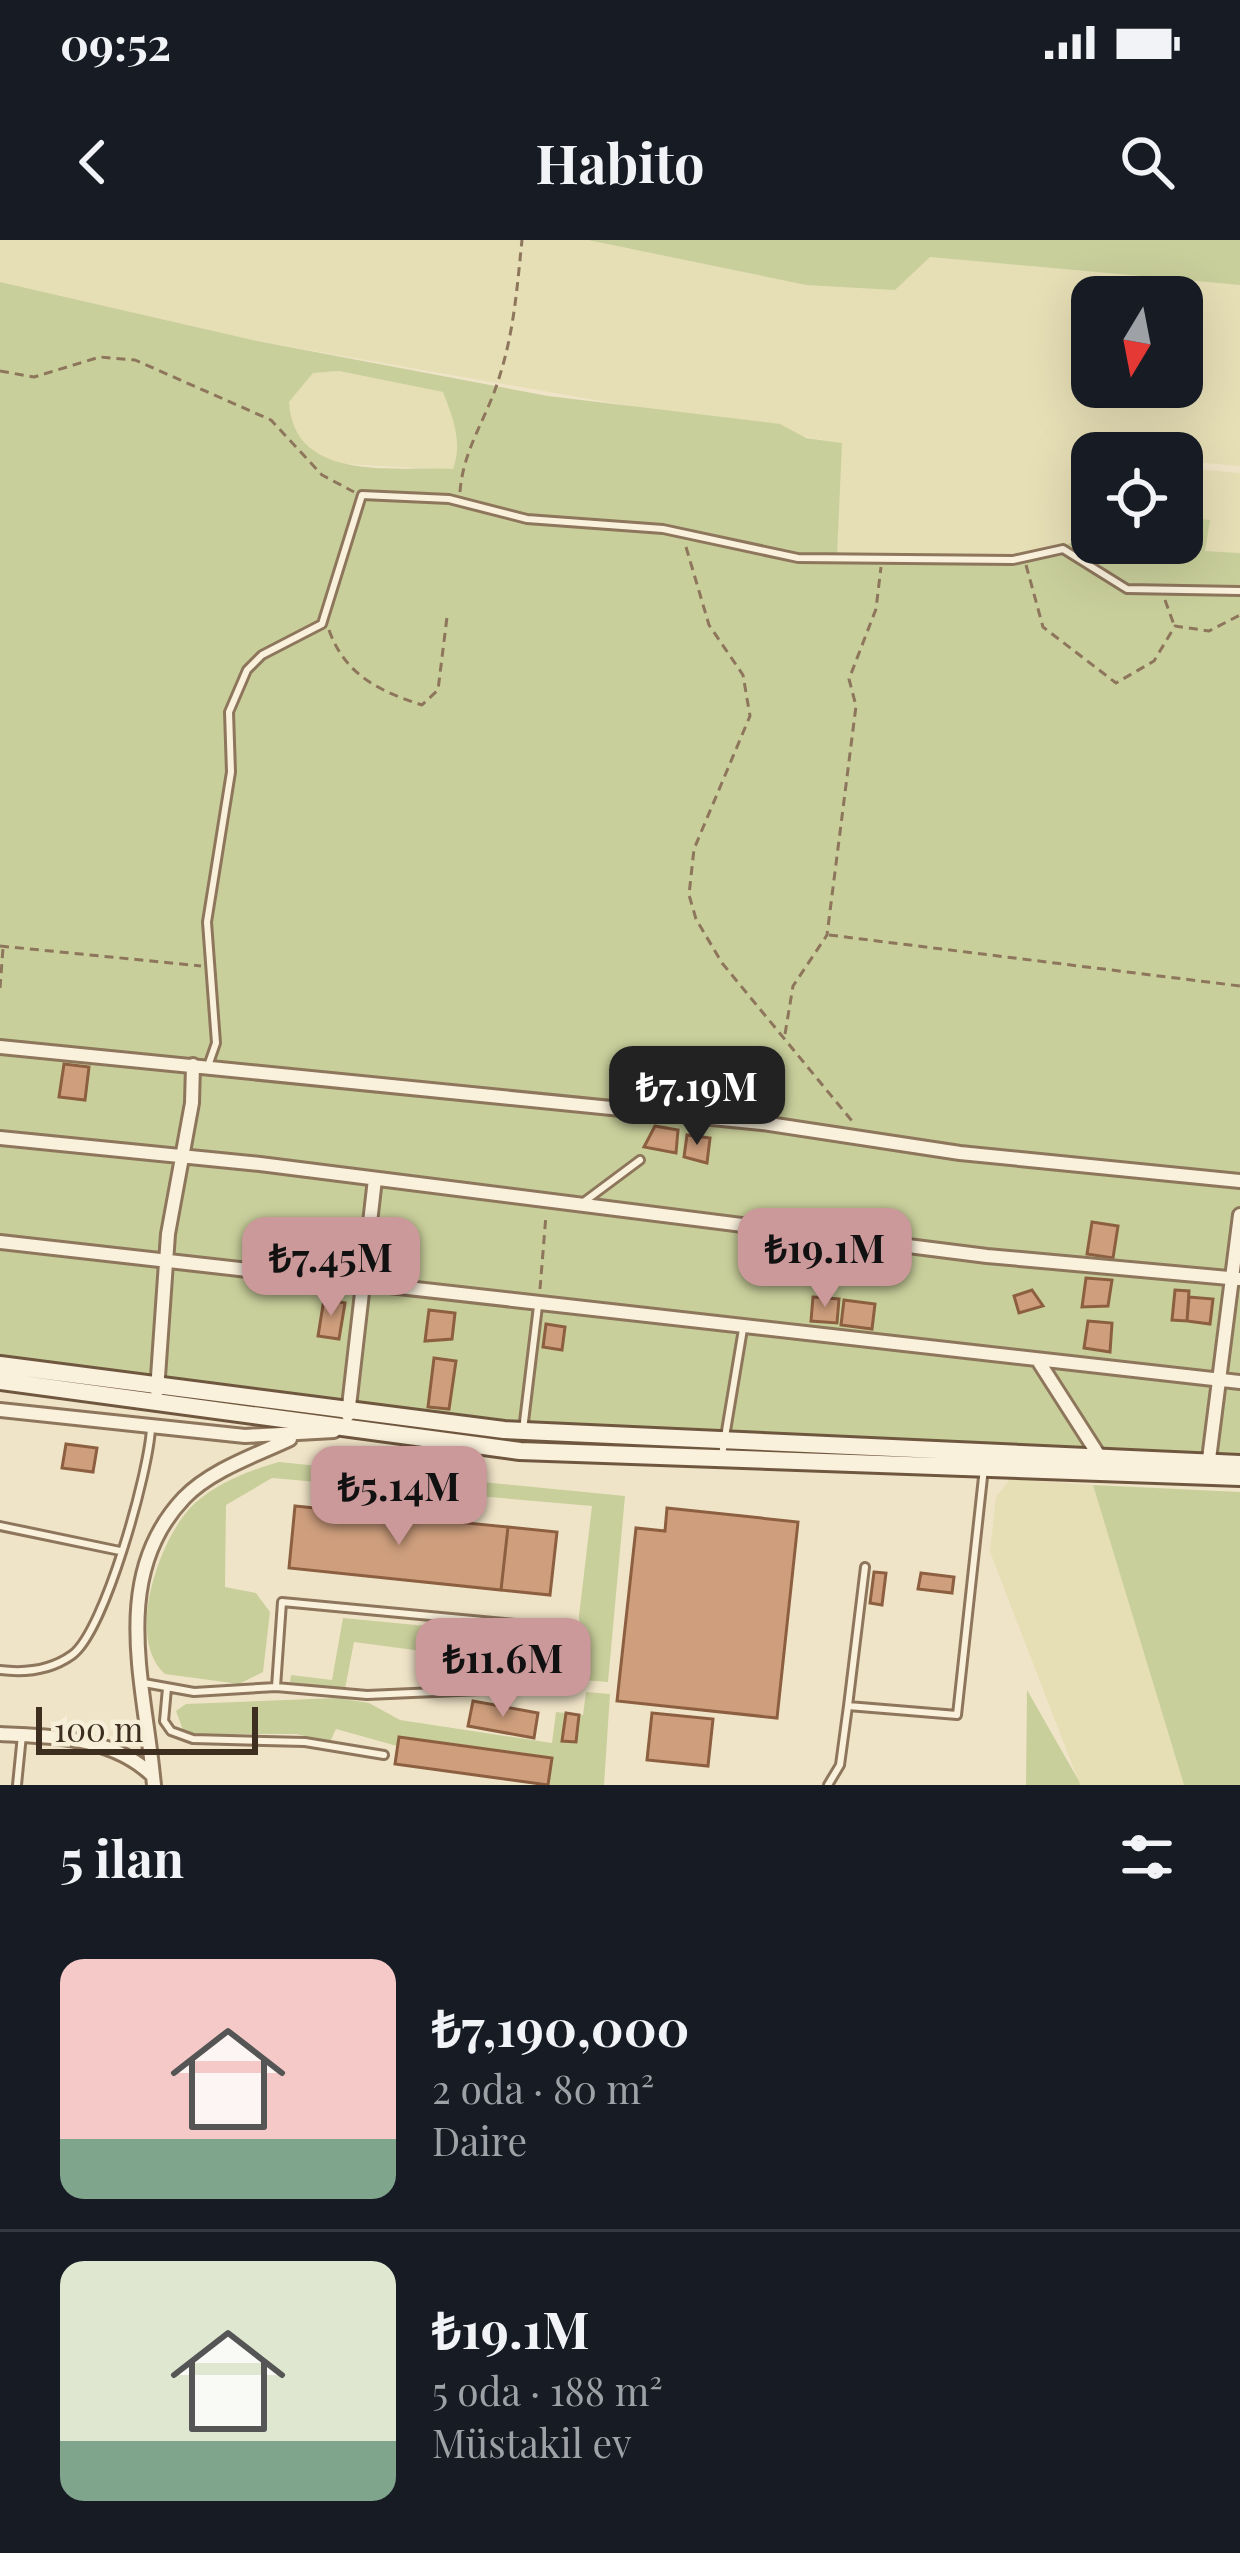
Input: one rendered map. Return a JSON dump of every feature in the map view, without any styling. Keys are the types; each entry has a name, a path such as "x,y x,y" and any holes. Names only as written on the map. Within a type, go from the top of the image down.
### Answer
{"main road":[{"path":"0,1365 157,1397"},
{"path":"0,1381 347,1421 520,1451 723,1448 1208,1467 1240,1464"},
{"path":"347,1421 984,1465 1104,1463"},
{"path":"1208,1467 1240,1477"}],"street":[{"path":"0,1047 413,1092 762,1123 1240,1181"},
{"path":"157,1397 165,1262 201,1066"},
{"path":"0,1138 183,1156 987,1256 1238,1279"},
{"path":"153,1780 135,1622 157,1538 186,1496 234,1465 298,1435 347,1421 365,1284 363,1247 375,1179"},
{"path":"1208,1467 1238,1279 1240,1215"},
{"path":"0,1242 1240,1382"},
{"path":"1039,1362 1104,1463"},
{"path":"0,1410 152,1428 298,1435"},
{"path":"0,1734 107,1746 137,1760 153,1780"}],"lane":[{"path":"201,1066 216,1043 206,922 231,772 230,712 236,690 262,655 326,617 362,495 460,500 527,519 683,532 782,556 1024,558 1063,549 1075,552 1115,586 1240,591"},
{"path":"580,1205 640,1160"},
{"path":"520,1451 538,1303"},
{"path":"723,1448 743,1327"},
{"path":"0,1670 22,1672 74,1654 94,1627 149,1462 152,1428"},
{"path":"848,1706 957,1715 984,1465"},
{"path":"0,1526 120,1551"},
{"path":"828,1785 840,1765 865,1567"},
{"path":"140,1682 238,1693 276,1687 367,1695 572,1686 568,1629 281,1602 276,1687"},
{"path":"167,1687 164,1721 171,1731 193,1739 305,1742 384,1755"},
{"path":"16,1785 22,1735"}],"path":[{"path":"460,500 467,451 498,382 518,309 521,240"},
{"path":"0,371 34,376 100,357 135,360 271,420 322,475 362,495"},
{"path":"683,532 698,598 743,675 750,716 694,849 689,895 704,938 871,1139"},
{"path":"1024,558 1043,627 1116,683 1154,661 1175,626 1163,587"},
{"path":"784,1036 793,986 827,934 856,706 849,679 876,609 880,559"},
{"path":"1175,626 1208,631 1240,615"},
{"path":"326,617 341,657 359,678 422,704 438,689 447,617"},
{"path":"827,934 1240,986"},
{"path":"0,988 2,946 209,966"},
{"path":"538,1303 547,1201"}],"shaded area":[{"path":"0,240 588,240 806,285 930,257 1140,276 1071,276 1071,408 1203,408 1203,282 1240,285 1240,466 1203,463 1203,432 1071,432 1071,545 1063,549 1013,560 837,557 841,443 257,341 0,282"},
{"path":"339,371 444,392 456,426 459,453 453,470 328,463 303,446 290,422 289,402 313,373"},
{"path":"1203,470 1240,473 1240,553 1204,551 1209,521 1203,520"},
{"path":"1010,1479 1093,1485 1184,1785 1080,1785 990,1552 996,1497"}],"green space":[{"path":"588,240 1240,240 1240,285 1203,282 1203,276 1140,276 930,257 895,290 806,285"},
{"path":"0,282 257,341 548,396 780,424 806,438 842,443 837,556 968,561 1032,555 1071,542 1071,564 1203,564 1203,519 1210,520 1205,551 1240,553 1240,1457 447,1422 0,1365","holes":["339,371 443,392 457,440 453,469 350,465 308,446 295,428 289,402 313,373"]},
{"path":"279,1462 625,1496 608,1682 582,1680 579,1616 592,1506 272,1478 226,1505 225,1587 256,1593 270,1612 263,1672 239,1684 165,1674 153,1658 147,1613 170,1538 204,1496 234,1478"},
{"path":"1093,1485 1240,1492 1240,1785 1184,1785"},
{"path":"343,1618 553,1638 557,1669 354,1642 345,1689 290,1682 291,1675 332,1680"},
{"path":"1027,1690 1079,1781 1080,1785 1026,1785"},
{"path":"586,1692 610,1694 604,1785 548,1785 551,1758 399,1737 397,1746 336,1729 330,1742 296,1734 196,1734 183,1730 176,1711 186,1704 337,1698 369,1703 400,1720 552,1743 556,1712 583,1715"}],"building":[{"path":"64,1064 89,1067 85,1100 59,1097"},
{"path":"655,1126 678,1130 676,1153 644,1147"},
{"path":"687,1135 710,1138 707,1163 684,1157"},
{"path":"1092,1222 1118,1226 1113,1258 1087,1254"},
{"path":"380,1253 413,1257 409,1281 377,1276"},
{"path":"1086,1278 1112,1280 1108,1306 1082,1307"},
{"path":"1032,1290 1043,1306 1019,1313 1014,1296"},
{"path":"1175,1290 1189,1291 1187,1321 1172,1320"},
{"path":"813,1297 839,1299 837,1323 811,1321"},
{"path":"1189,1297 1213,1299 1210,1324 1187,1321"},
{"path":"324,1299 345,1303 339,1339 318,1336"},
{"path":"844,1300 875,1304 872,1329 841,1325"},
{"path":"429,1310 455,1313 452,1339 425,1341"},
{"path":"1088,1321 1112,1323 1110,1352 1084,1348"},
{"path":"546,1324 565,1327 562,1350 543,1347"},
{"path":"434,1358 456,1361 449,1409 428,1407"},
{"path":"66,1444 97,1448 93,1472 62,1468"},
{"path":"295,1506 508,1527 501,1590 289,1568"},
{"path":"667,1508 798,1522 777,1718 617,1701 636,1528 665,1531"},
{"path":"508,1527 557,1532 550,1595 501,1590"},
{"path":"874,1572 886,1573 882,1605 870,1603"},
{"path":"921,1573 954,1577 952,1593 918,1589"},
{"path":"473,1701 538,1713 534,1738 468,1726"},
{"path":"566,1713 579,1715 576,1742 562,1741"},
{"path":"652,1713 713,1719 708,1766 647,1760"},
{"path":"399,1737 552,1758 548,1785 395,1764"}]}
